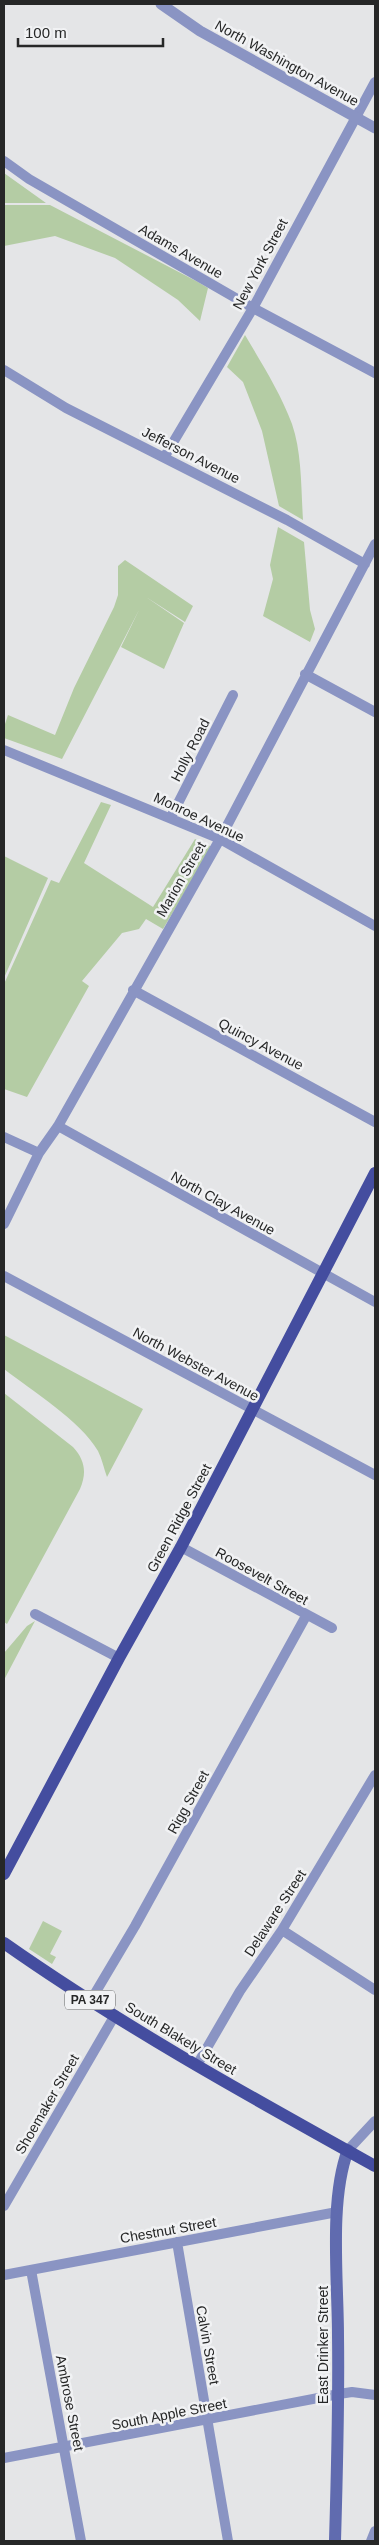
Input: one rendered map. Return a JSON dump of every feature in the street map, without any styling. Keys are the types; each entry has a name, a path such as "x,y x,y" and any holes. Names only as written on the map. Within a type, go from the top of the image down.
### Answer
{"main road":[{"name":"Green Ridge Street","path":"4,1874 118,1658 181,1547 375,1173"},
{"name":"South Blakely Street","path":"4,1943 91,2000 197,2065 276,2112 348,2150"},
{"name":"PA 347","path":"348,2150 375,2166"},
{"name":"East Drinker Street","path":"335,2541 339,2394 337,2212 339,2179 348,2150"}],"street":[{"name":"North Washington Avenue","path":"161,4 200,31 375,128"},
{"name":"New York Street","path":"165,456 253,308 375,82"},
{"name":"Adams Avenue","path":"4,161 29,179 253,308 375,373"},
{"name":"Jefferson Avenue","path":"4,370 66,408 165,456 287,520 365,564"},
{"name":"Marion Street","path":"4,1224 39,1153 58,1126 220,839 305,674 375,544"},
{"path":"305,674 375,712"},
{"name":"Holly Road","path":"171,817 233,696"},
{"name":"Monroe Avenue","path":"4,750 171,817 220,839 375,926"},
{"name":"Quincy Avenue","path":"134,990 375,1122"},
{"name":"North Clay Avenue","path":"58,1126 321,1274 375,1302"},
{"path":"4,1138 39,1153"},
{"name":"North Webster Avenue","path":"4,1276 375,1475"},
{"name":"Roosevelt Street","path":"181,1547 306,1616 332,1628"},
{"path":"35,1614 118,1658"},
{"name":"Rigg Street","path":"91,2000 135,1926 306,1616"},
{"name":"Delaware Street","path":"197,2065 240,1991 282,1930 375,1775"},
{"path":"282,1930 373,1985"},
{"name":"Shoemaker Street","path":"4,2206 115,2015"},
{"path":"348,2150 375,2121"},
{"name":"Chestnut Street","path":"4,2275 337,2212"},
{"name":"Calvin Street","path":"177,2242 228,2541"},
{"name":"Ambrose Street","path":"31,2270 81,2541"},
{"name":"South Apple Street","path":"4,2458 208,2421 339,2394 352,2392 375,2395"},
{"path":"371,2541 375,2531"}],"green space":[{"path":"4,173 46,203 4,203"},
{"path":"4,205 50,205 198,282 208,288 200,321 178,300 115,258 55,236 4,246"},
{"path":"245,335 276,389 292,424 298,447 303,520 279,506 262,431 243,382 227,367"},
{"path":"278,527 304,542 310,610 315,629 310,642 263,616 273,579 270,565"},
{"path":"125,560 193,606 185,622 146,597 184,623 164,669 121,647 139,610 62,759 4,738 4,727 8,715 55,735 74,688 114,607 118,595 118,566"},
{"path":"101,802 111,805 84,863 153,907 195,839 212,847 163,929 146,919 139,929 122,933 82,981 89,986 27,1097 4,1089 4,984 51,880 59,883"},
{"path":"4,856 48,878 4,978"},
{"path":"4,1335 143,1409 107,1477 98,1451 80,1428 4,1369"},
{"path":"4,1393 73,1447 84,1467 84,1478 80,1489 7,1624 4,1622"},
{"path":"35,1621 4,1680 4,1653 27,1626"},
{"path":"43,1921 62,1931 50,1954 56,1957 52,1964 29,1949"}]}
